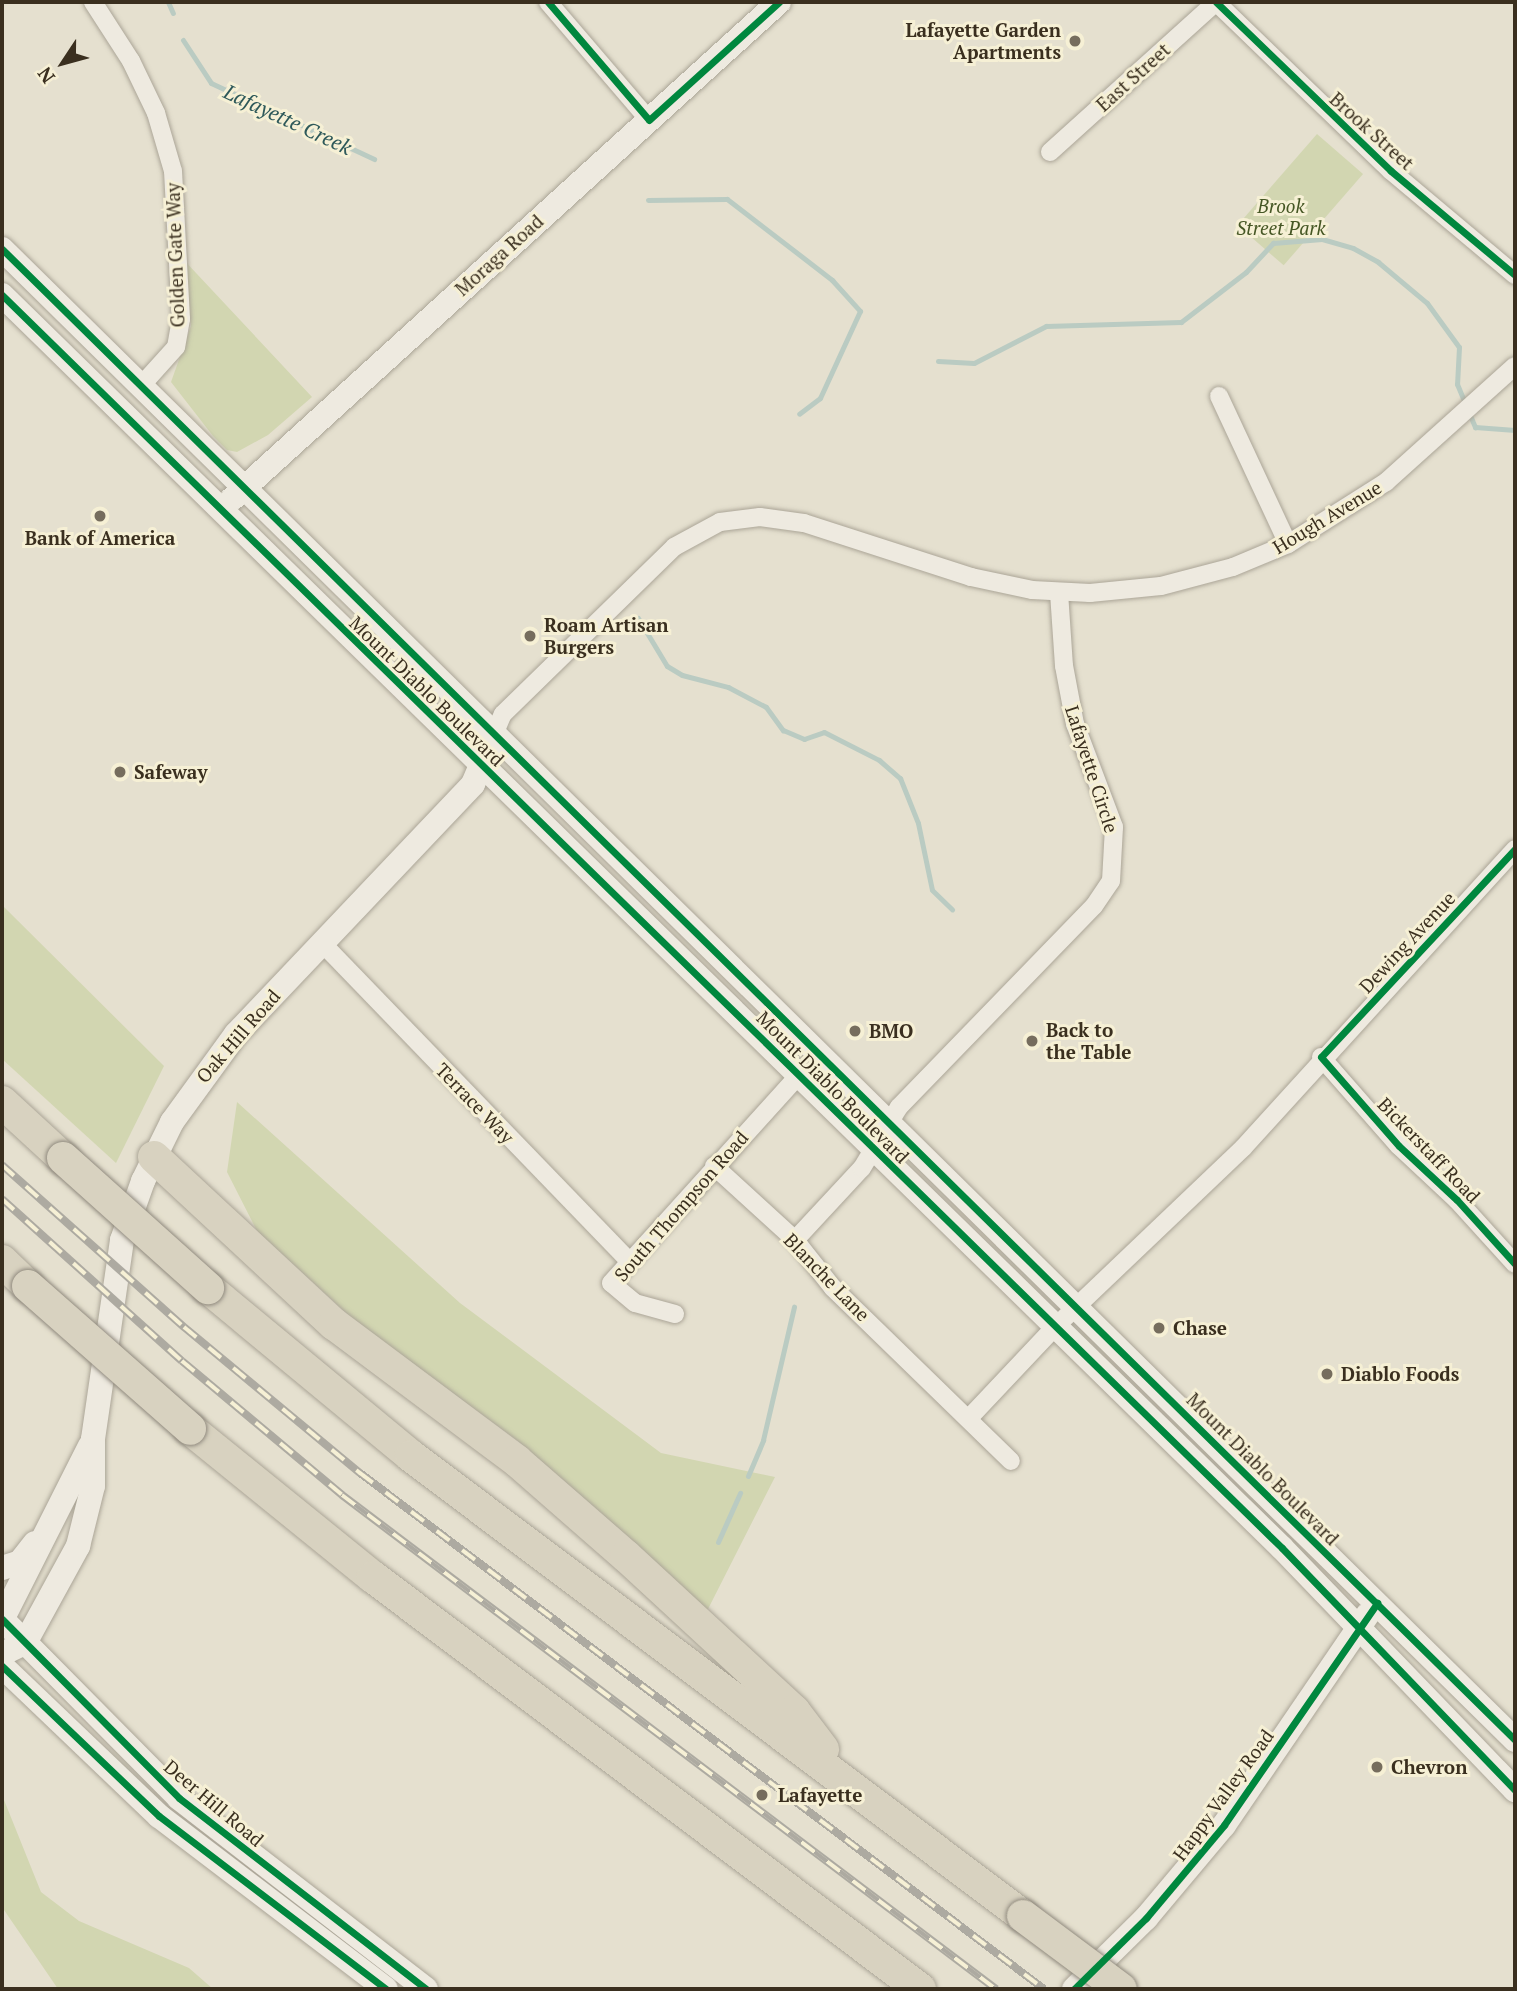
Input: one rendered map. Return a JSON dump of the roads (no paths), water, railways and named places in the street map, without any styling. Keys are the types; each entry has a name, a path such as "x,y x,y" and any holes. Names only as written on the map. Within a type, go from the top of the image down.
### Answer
{"highway":[{"path":"2,1102 208,1288 411,1456 1121,1989"},
{"path":"154,1157 334,1324 517,1461 626,1556 794,1711 849,1784"},
{"path":"2,1263 190,1429 363,1569 920,1989"}],"main road":[{"name":"Moraga Road","path":"221,510 779,2"},
{"name":"Mount Diablo Boulevard","path":"2,249 493,737 1515,1740"},
{"name":"Mount Diablo Boulevard","path":"2,295 874,1149 1358,1628 1515,1790"},
{"name":"Oak Hill Road","path":"25,1643 78,1546 93,1486 93,1439 120,1250 154,1157 211,1063 473,784 493,737"},
{"path":"988,1262 1005,1263 1051,1304 1075,1308"},
{"path":"1054,1328 1072,1324 1119,1366 1136,1367"},
{"name":"Oak Hill Road","path":"2,1619 59,1512 93,1439"},
{"path":"2,1569 20,1562 59,1512"},
{"name":"Happy Valley Road","path":"1074,1989 1146,1918 1224,1825 1377,1602"},
{"name":"Deer Hill Road","path":"2,1619 179,1798 423,1988"},
{"path":"2,1654 25,1643"},
{"path":"2,1666 159,1816 386,1989"}],"street":[{"name":"Golden Gate Way","path":"93,2 131,61 156,113 173,172 181,319 176,347 140,387"},
{"path":"548,2 649,120"},
{"name":"East Street","path":"1049,152 1216,2"},
{"name":"Brook Street","path":"1216,2 1391,171 1513,269"},
{"name":"Hough Avenue","path":"1059,592 1161,586 1233,567 1288,544 1386,482 1481,401 1515,366"},
{"path":"1219,396 1288,544"},
{"path":"493,737 503,714 674,547 720,522 760,517 804,523 982,580 1059,592"},
{"name":"Lafayette Circle","path":"794,1240 874,1149 899,1107 1094,906 1111,881 1114,827 1068,696 1059,592"},
{"name":"Dewing Avenue","path":"1054,1328 1225,1166 1321,1057 1512,860"},
{"name":"Terrace Way","path":"323,944 628,1260"},
{"name":"Bickerstaff Road","path":"1321,1057 1399,1146 1457,1200 1515,1264"},
{"name":"South Thompson Road","path":"675,1314 635,1303 611,1283 628,1260 799,1075"},
{"name":"Blanche Lane","path":"714,1166 794,1240 833,1288 970,1418 1011,1461"},
{"path":"970,1418 1054,1328"}],"waterway":[{"name":"Lafayette Creek","path":"168,2 173,13"},
{"name":"Lafayette Creek","path":"183,40 211,83 374,159"},
{"name":"Lafayette Creek","path":"648,200 727,199 832,280 860,311 820,398 799,414"},
{"name":"Lafayette Creek","path":"938,361 974,363 1046,326 1181,322 1246,272 1273,243 1322,239 1353,248 1378,262 1427,303 1459,347 1457,384 1475,427 1515,430"},
{"path":"638,618 667,666 682,675 728,687 766,707 783,730 804,739 824,732 879,760 900,778 918,823 932,890 952,909"},
{"path":"748,1476 763,1440 794,1307"},
{"path":"718,1542 740,1493"}],"railway":[{"path":"2,1165 184,1327 360,1473 1044,1989"},
{"path":"2,1199 182,1361 342,1495 996,1989"}],"place":[{"name":"Lafayette Garden Apartments","path":"1075,41"},
{"name":"Bank of America","path":"100,516"},
{"name":"Roam Artisan Burgers","path":"530,636"},
{"name":"Safeway","path":"120,772"},
{"name":"BMO","path":"855,1031"},
{"name":"Back to the Table","path":"1032,1041"},
{"name":"Chase","path":"1159,1328"},
{"name":"Diablo Foods","path":"1327,1374"},
{"name":"Chevron","path":"1377,1767"},
{"name":"Lafayette","path":"762,1795"}],"park label":[{"name":"Brook Street Park","path":"1281,217"}]}
